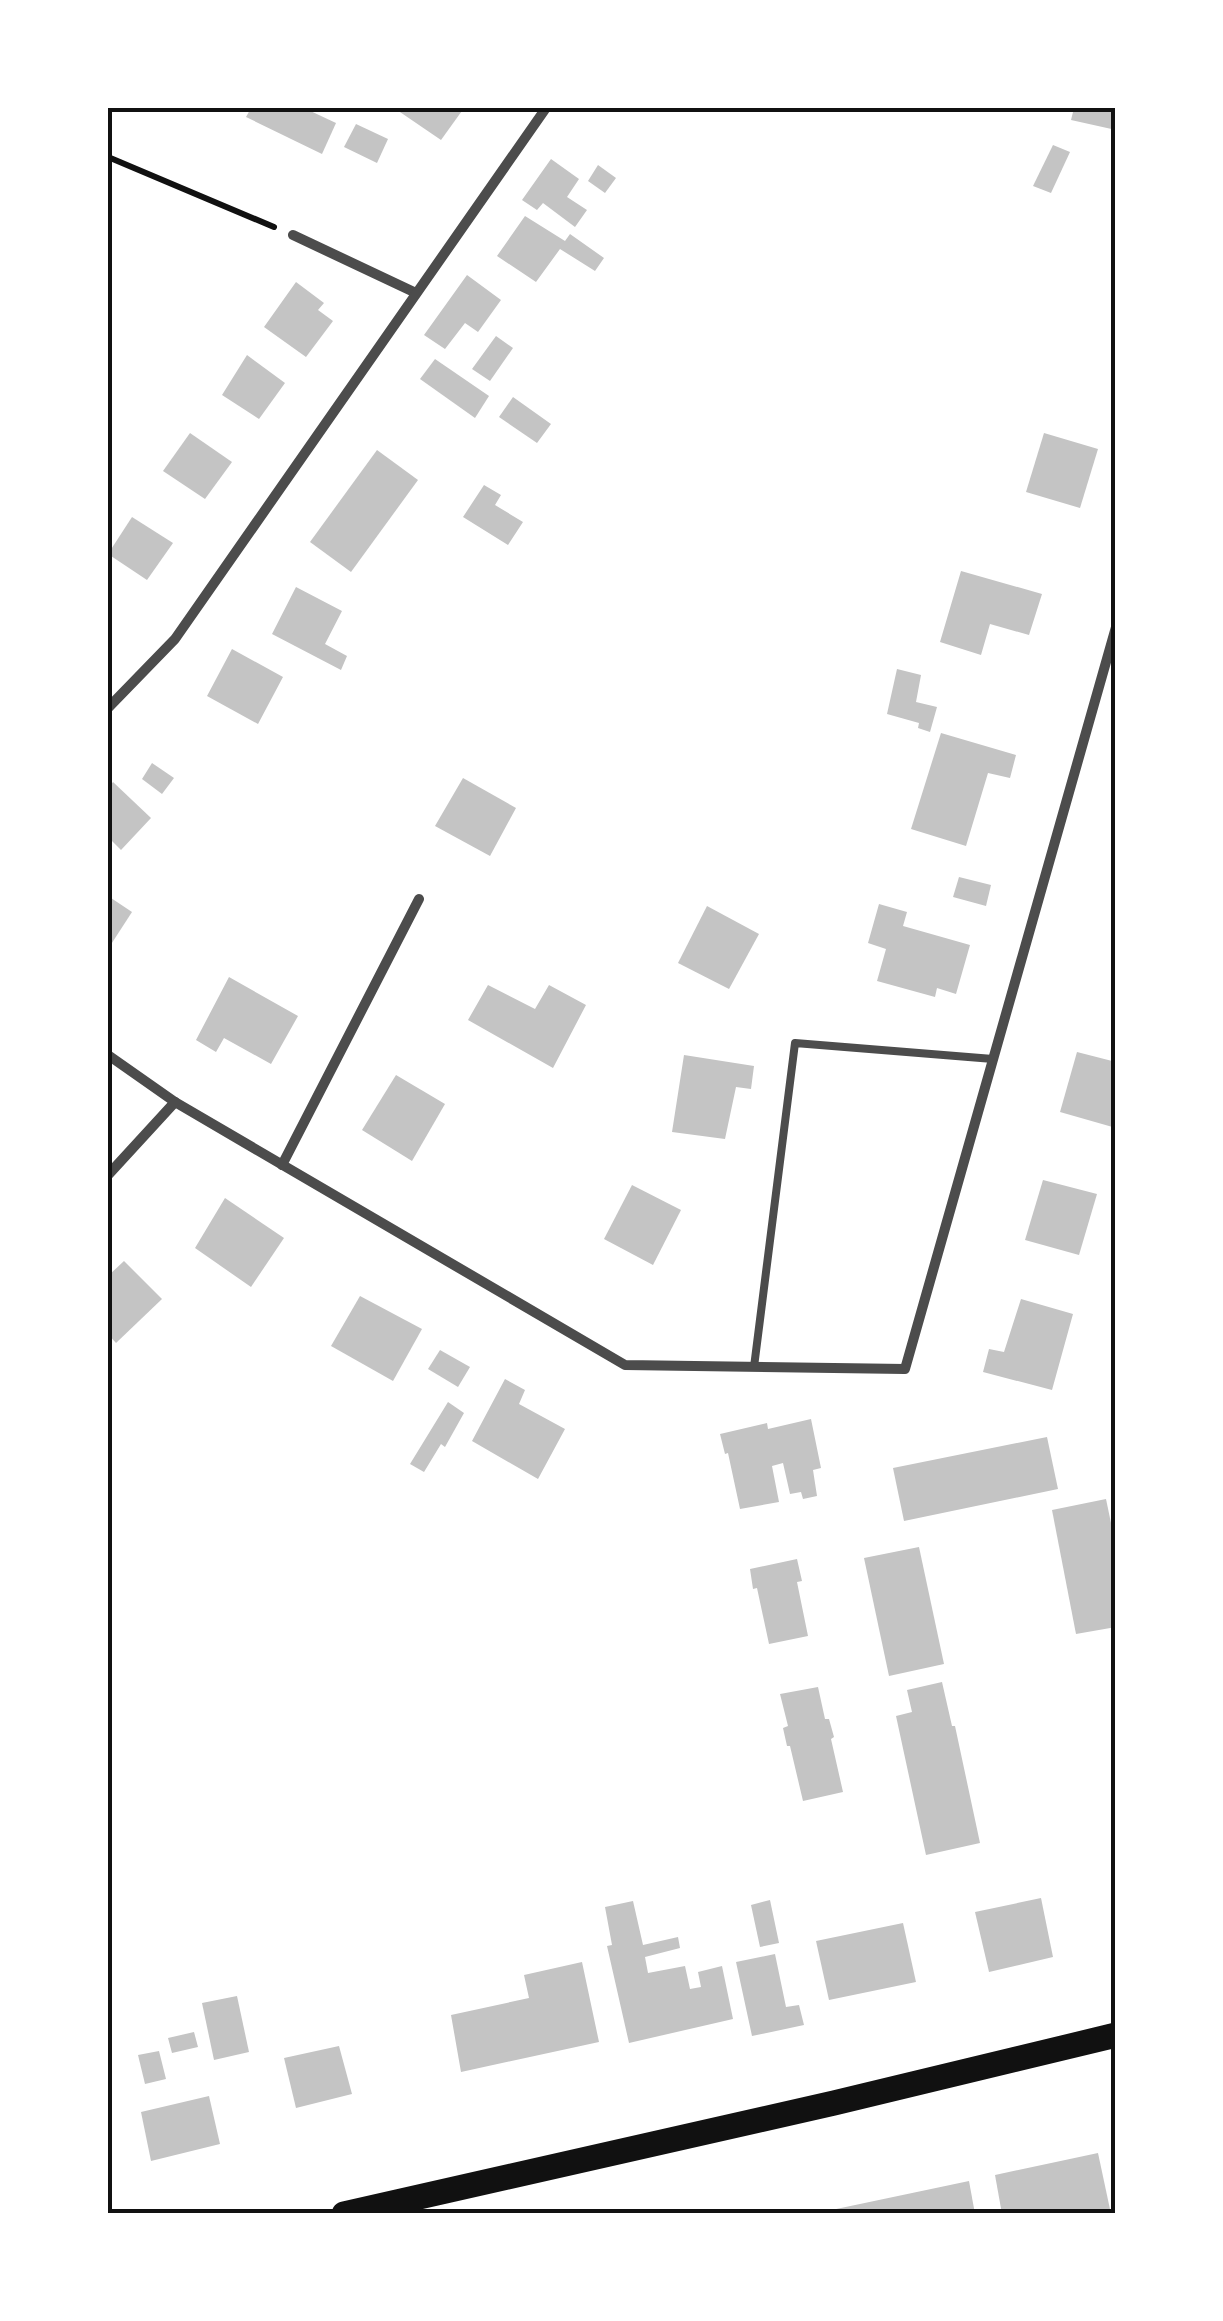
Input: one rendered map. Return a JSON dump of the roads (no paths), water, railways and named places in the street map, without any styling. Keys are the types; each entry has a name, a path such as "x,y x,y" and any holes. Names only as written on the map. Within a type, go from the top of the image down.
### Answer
{"main road":[{"path":"344,2214 1116,2036"}],"street":[{"path":"108,708 175,638 546,108"},
{"path":"293,235 416,293"},
{"path":"108,1055 175,1102 624,1366 905,1369 1116,627"},
{"path":"282,1165 419,899"},
{"path":"108,1175 175,1102"}],"lane":[{"path":"754,1367 795,1043 993,1059"}]}
